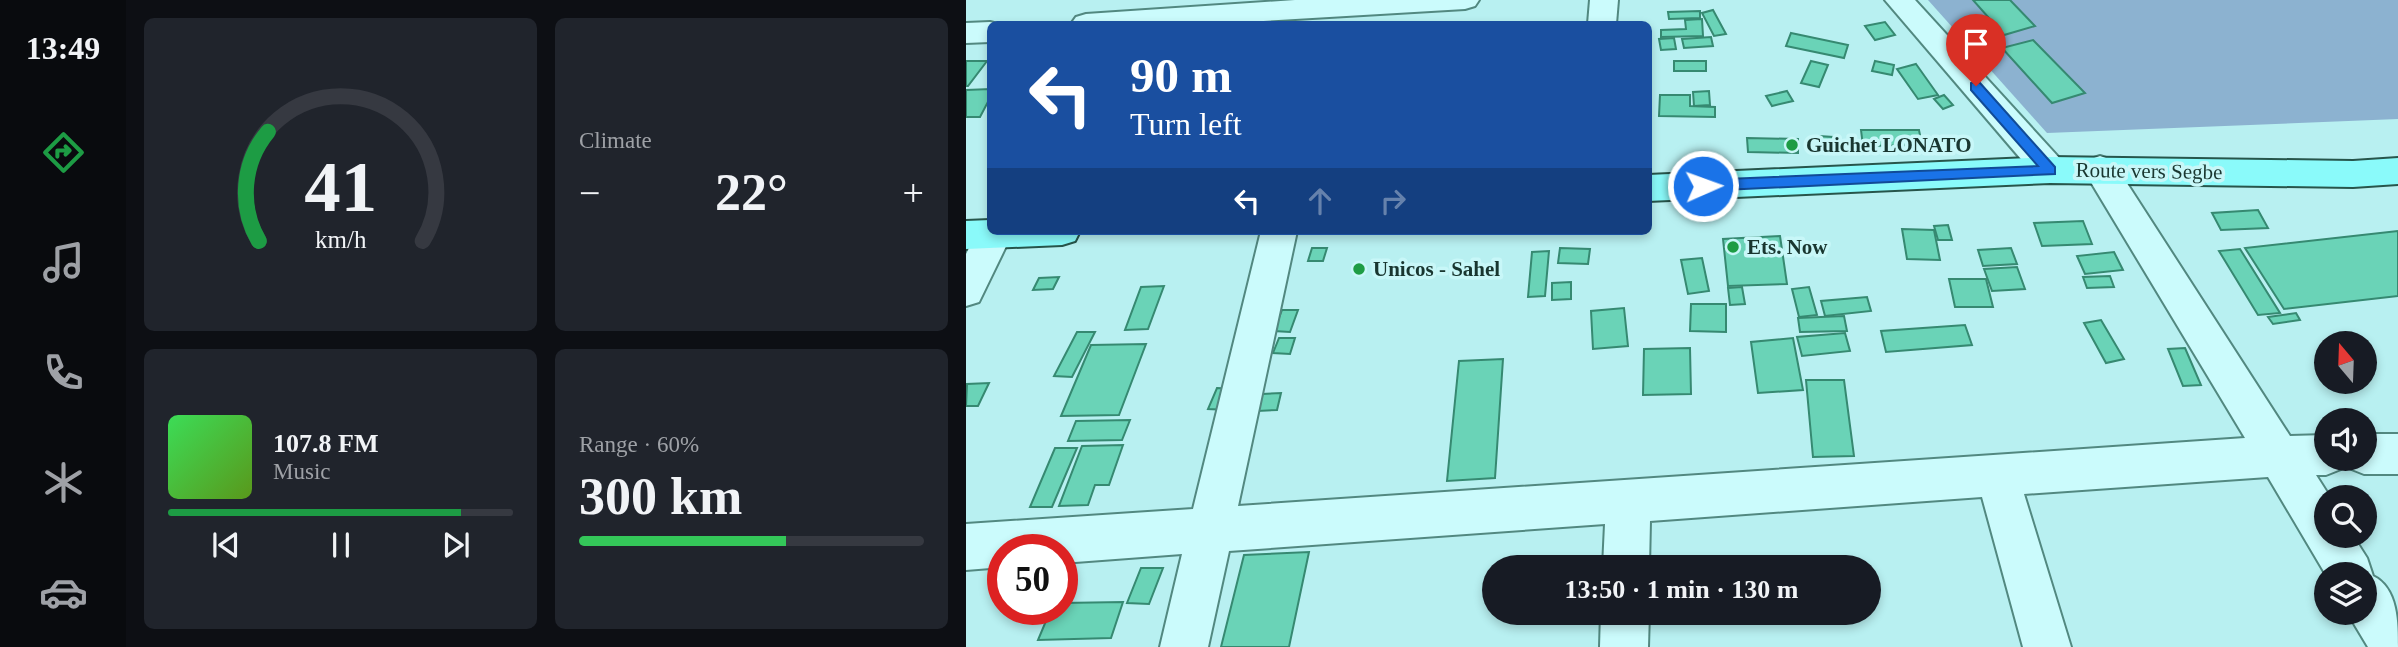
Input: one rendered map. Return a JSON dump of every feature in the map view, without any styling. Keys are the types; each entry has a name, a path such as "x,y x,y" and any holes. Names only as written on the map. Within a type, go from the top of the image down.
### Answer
{"main road":[{"name":"Route vers Segbe","path":"1652,188 2050,170 2353,174 2398,171"}],"street":[{"path":"1121,21 1333,3 1465,0"},
{"path":"1602,21 1604,0"},
{"path":"1899,0 2050,170"},
{"path":"966,33 987,32"},
{"path":"2100,169 2314,512"},
{"path":"966,291 980,235"},
{"path":"1184,647 1278,235"},
{"path":"2377,454 2398,454"},
{"path":"966,547 1628,499 2314,455"},
{"path":"1997,475 2047,647"},
{"path":"1626,555 1628,499"},
{"path":"2377,617 2395,647"},
{"path":"1624,647 1625,625"}],"shaded area":[{"path":"1928,0 2398,0 2398,119 2047,133"}],"building":[{"path":"1973,0 2010,0 2035,26 2004,35"},
{"path":"1713,10 1726,34 1714,36 1702,13"},
{"path":"1700,11 1700,18 1669,19 1668,12"},
{"path":"1702,19 1703,36 1661,37 1661,30 1686,29 1685,20"},
{"path":"1885,22 1895,35 1875,40 1865,26"},
{"path":"1791,33 1848,45 1844,58 1786,46"},
{"path":"1711,37 1713,46 1684,48 1682,39"},
{"path":"1674,38 1676,49 1661,50 1659,39"},
{"path":"2033,40 2085,93 2052,103 2002,48"},
{"path":"966,61 987,61 968,86 966,86"},
{"path":"1674,61 1706,61 1706,71 1674,71"},
{"path":"1811,61 1828,65 1819,87 1801,83"},
{"path":"1875,61 1894,65 1892,75 1872,71"},
{"path":"1916,64 1938,95 1918,99 1897,69"},
{"path":"987,89 987,104 980,117 966,117 966,90"},
{"path":"1709,91 1710,105 1694,106 1693,92"},
{"path":"1787,91 1793,101 1772,106 1766,96"},
{"path":"1660,95 1690,95 1690,106 1715,107 1715,117 1659,116"},
{"path":"1944,95 1953,105 1943,109 1934,99"},
{"path":"1861,130 1919,130 1922,145 1863,146"},
{"path":"1819,136 1833,137 1833,148 1819,148"},
{"path":"1747,138 1798,139 1798,153 1748,152"},
{"path":"2258,210 2268,228 2221,230 2212,213"},
{"path":"2083,221 2092,244 2042,246 2034,223"},
{"path":"1948,225 1952,240 1938,240 1934,226"},
{"path":"1902,229 1934,230 1940,260 1907,259"},
{"path":"2398,231 2398,296 2284,309 2245,248"},
{"path":"1780,236 1787,284 1728,286 1723,239"},
{"path":"1312,248 1327,248 1323,261 1308,261"},
{"path":"1560,248 1590,249 1588,264 1558,263"},
{"path":"2011,248 2017,264 1983,266 1978,250"},
{"path":"2240,249 2280,313 2258,315 2219,251"},
{"path":"1549,251 1545,296 1528,297 1532,252"},
{"path":"2114,252 2123,270 2085,274 2077,256"},
{"path":"1702,258 1709,291 1688,294 1681,260"},
{"path":"2017,267 2025,289 1992,291 1984,269"},
{"path":"2110,276 2114,287 2087,288 2083,277"},
{"path":"1059,277 1053,289 1033,290 1039,278"},
{"path":"1949,279 1986,279 1993,307 1955,307"},
{"path":"1571,282 1571,299 1552,300 1552,283"},
{"path":"1164,286 1148,329 1125,330 1141,287"},
{"path":"1742,287 1745,304 1730,305 1728,288"},
{"path":"1809,287 1817,315 1799,317 1792,289"},
{"path":"1867,297 1871,311 1825,316 1821,301"},
{"path":"1691,304 1726,304 1726,332 1690,331"},
{"path":"1624,308 1628,346 1593,349 1591,311"},
{"path":"1282,310 1298,310 1290,332 1274,331"},
{"path":"2296,313 2300,320 2273,324 2268,317"},
{"path":"1844,316 1847,331 1800,332 1798,318"},
{"path":"2101,320 2124,359 2106,363 2084,323"},
{"path":"1965,325 1972,345 1886,352 1881,331"},
{"path":"1077,332 1095,332 1072,377 1054,376"},
{"path":"1845,333 1850,351 1802,356 1797,337"},
{"path":"1279,338 1295,338 1290,354 1273,353"},
{"path":"1793,338 1803,390 1758,393 1751,342"},
{"path":"1146,344 1119,415 1061,416 1091,345"},
{"path":"1690,348 1691,394 1643,395 1644,349"},
{"path":"2185,348 2201,385 2183,386 2168,349"},
{"path":"1503,359 1495,478 1447,481 1459,361"},
{"path":"1806,380 1844,380 1854,456 1813,457"},
{"path":"989,383 978,406 966,406 967,384"},
{"path":"1217,388 1236,389 1228,410 1208,409"},
{"path":"1281,393 1277,410 1258,411 1262,394"},
{"path":"1130,420 1122,440 1068,441 1076,421"},
{"path":"1123,445 1109,485 1095,485 1088,505 1059,506 1082,446"},
{"path":"1055,448 1077,448 1052,507 1030,507"},
{"path":"1309,552 1289,647 1221,647 1244,555"},
{"path":"1141,568 1163,568 1149,604 1127,603"},
{"path":"1123,602 1111,638 1038,640 1044,625 1078,625 1078,603"}],"place":[{"name":"Guichet LONATO","path":"1792,145"},
{"name":"Ets. Now","path":"1733,247"},
{"name":"Unicos - Sahel","path":"1359,269"}],"route":[{"path":"1703,186 2050,170 1976,86"}]}
